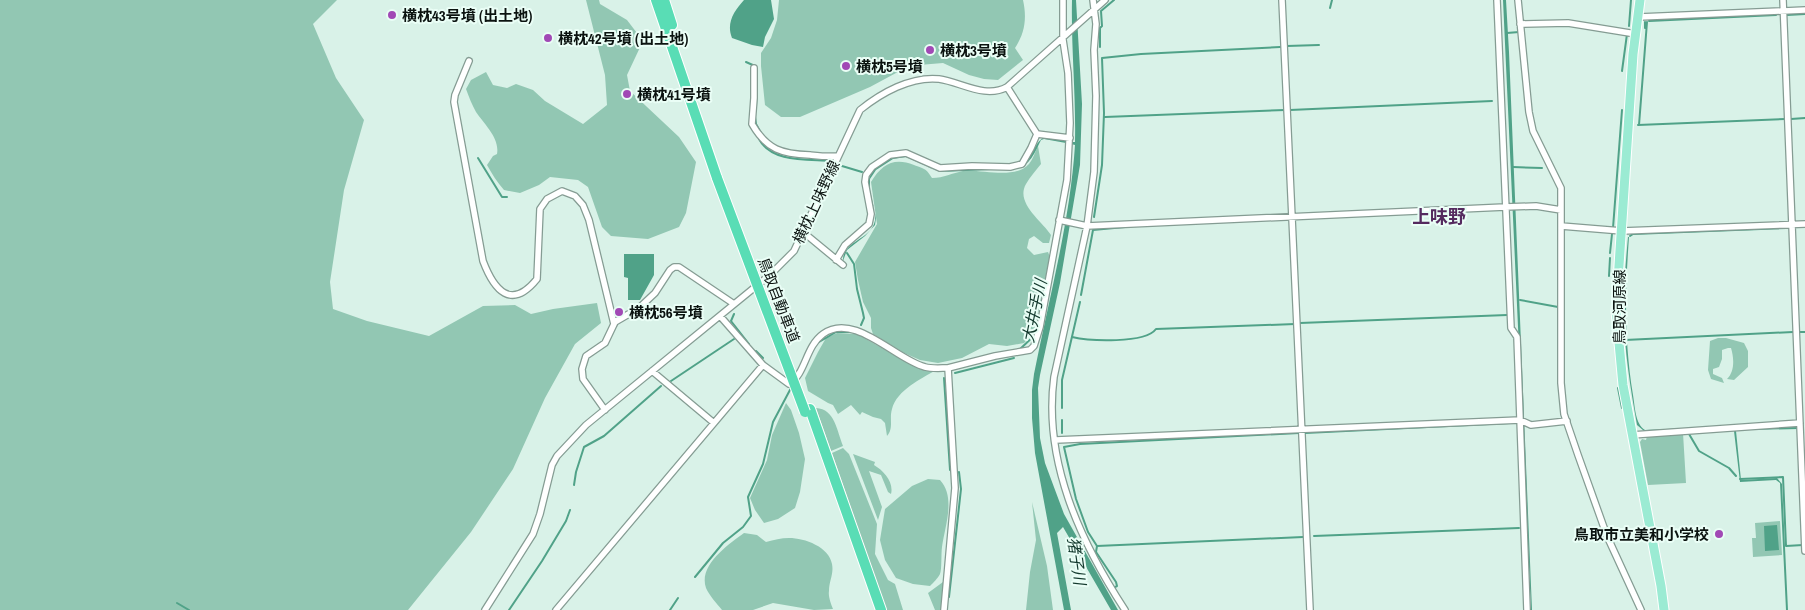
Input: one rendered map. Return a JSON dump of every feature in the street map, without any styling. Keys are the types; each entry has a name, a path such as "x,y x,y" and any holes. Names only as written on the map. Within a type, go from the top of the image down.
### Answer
{"highway":[{"name":"鳥取自動車道","path":"656,0 881,610"},
{"name":"鳥取自動車道","path":"664,0 720,177"},
{"name":"鳥取自動車道","path":"807,410 875,610"}],"main road":[{"name":"鳥取河原線","path":"1640,0 1633,54 1616,311 1623,385 1664,610"}],"street":[{"path":"720,316 763,365 789,384 801,371 814,343 824,333 834,328 847,328 870,337 908,360 926,368 948,368 1032,349 1040,327 1067,180 1070,138 1063,0"},
{"path":"1093,0 1096,24 1094,50 1096,96 1095,163 1087,226 1054,377 1052,402 1063,484 1074,516 1090,552 1125,610"},
{"path":"1037,134 1007,87 1105,0"},
{"path":"1282,0 1310,610"},
{"path":"1497,0 1511,328 1516,337 1528,610"},
{"path":"1518,0 1531,120 1536,136 1561,188 1561,383 1563,406 1606,536 1641,610"},
{"path":"1783,0 1800,423 1803,438 1805,551"},
{"path":"1639,17 1805,10"},
{"path":"1520,24 1568,23 1636,34"},
{"path":"469,61 455,94 454,102 483,261 488,275 502,293 519,294 530,288 537,279 540,209 547,199 562,191 575,196 583,205 589,220 614,324"},
{"path":"754,68 752,124 764,140 770,146 784,153 838,156"},
{"name":"横枕上味野線","path":"485,610 533,534 552,465 557,456 586,425 771,274 794,251 860,110 877,97 920,79 938,79 990,92 1007,87"},
{"path":"1037,134 1070,138"},
{"path":"836,260 846,245 869,224 871,214 865,182 866,175 872,167 890,155 906,153 940,168 972,166 1010,167 1022,164 1037,134"},
{"path":"1059,220 1087,226 1505,206 1536,206 1561,210"},
{"path":"1561,226 1622,231 1805,224"},
{"path":"803,232 843,265"},
{"path":"605,410 583,379 582,369 586,356 605,343 614,324 640,308 655,293 670,270 674,267 679,267 734,304"},
{"path":"556,610 763,365"},
{"path":"944,610 955,488 948,368"},
{"path":"652,371 714,423"},
{"path":"1056,440 1520,420 1531,424 1567,421"},
{"path":"1632,435 1800,423"}],"shaded area":[{"path":"0,0 337,0 313,24 336,78 364,120 344,190 330,282 333,309 367,321 429,336 483,306 515,305 531,314 597,303 601,323 575,344 545,398 513,469 471,532 408,610 0,610"},
{"path":"586,0 599,0 600,4 627,20 643,41 627,75 630,91 679,137 696,162 686,213 679,227 648,239 611,236 602,227 588,187 578,180 550,177 539,185 520,193 504,190 487,165 493,156 497,154 496,142 476,112 466,89 471,80 486,72 493,85 507,88 516,84 533,90 545,101 583,124 607,105 605,75"},
{"path":"744,0 771,0 774,19 765,37 763,47 732,38 730,27 732,18"},
{"path":"779,0 1023,0 1024,25 1021,37 1015,48 1023,60 998,80 969,75 943,63 919,65 896,73 870,87 800,117 781,117 765,105 761,66 761,53 771,38 777,20"},
{"path":"1072,0 1076,0 1082,104 1080,165 1060,283 1038,388 1040,438 1045,463 1064,514 1118,610 1111,610 1063,527 1057,533 1071,610 1064,610 1035,453 1032,418 1034,374 1064,231 1075,145 1071,144 1071,142 1075,142"},
{"path":"1503,0 1506,0 1509,52 1532,610 1531,610"},
{"path":"1046,136 1068,139 1066,143 1041,140"},
{"path":"1041,140 1028,162 1025,165 1016,169 940,172 935,170 985,169 1024,165"},
{"path":"1038,146 1041,164 1026,184 1024,198 1031,211 1051,235 1049,243 1043,243 1034,236 1029,239 1027,248 1034,255 1048,252 1050,257 1034,332 1024,343 1007,346 989,344 962,358 938,363 920,360 904,353 873,334 871,318 863,302 855,262 877,224 871,182 875,176 884,167 895,162 907,163 924,169 932,178 963,171 1015,172 1029,164"},
{"path":"906,156 928,167 906,157 893,159 876,170 870,179 870,190 875,212 869,194 868,182 872,172 879,166 892,158"},
{"path":"875,212 875,225 865,236 847,250 843,261 847,249 871,229 874,224"},
{"path":"1628,237 1627,335 1630,374 1639,424 1645,430 1728,426 1644,431 1637,425 1626,349 1624,318 1624,286"},
{"path":"624,254 654,254 654,275 640,300 628,300 628,278 624,277"},
{"path":"837,333 857,334 912,365 936,370 917,381 899,396 892,409 891,427 887,436 885,423 881,419 862,412 860,415 851,405 838,414 833,405 808,391 805,378 818,352 826,338"},
{"path":"1726,338 1744,343 1748,351 1748,367 1734,380 1727,379 1730,376 1733,364 1731,348 1722,350 1722,359 1719,367 1713,369 1713,374 1722,378 1724,383 1711,379 1708,370 1710,341"},
{"path":"786,403 791,410 799,433 805,459 800,492 795,508 778,519 764,523 755,510 750,498 767,460 772,435"},
{"path":"816,408 827,412 831,417 843,446 831,451"},
{"path":"1734,431 1736,431 1741,480 1777,478 1782,484 1788,610 1786,610 1780,483 1776,480 1740,482"},
{"path":"1683,433 1686,483 1648,485 1640,442 1642,439 1646,440 1647,436"},
{"path":"843,448 849,454 877,524 875,554 888,580 895,584 903,610 886,610 832,453"},
{"path":"853,454 875,462 874,465 890,481 891,494 888,492 881,475 869,471 882,507 878,520"},
{"path":"928,479 940,480 945,487 948,503 942,547 941,572 930,586 913,584 896,578 885,560 880,540 885,509 912,486"},
{"path":"1032,502 1047,566 1053,610 1026,610 1036,540"},
{"path":"1780,521 1782,555 1753,557 1752,538 1756,538 1755,523"},
{"path":"1777,525 1779,550 1765,551 1764,526"},
{"path":"744,533 757,535 766,542 795,538 821,548 830,558 832,564 829,593 833,609 814,610 773,603 753,610 722,610 706,588 706,571 723,549"},
{"path":"943,582 943,610 935,610 928,593"}],"waterway":[{"path":"1100,47 1101,11 1114,0"},
{"path":"1330,8 1332,0"},
{"path":"1629,26 1631,0"},
{"path":"1787,15 1805,14"},
{"path":"1649,21 1776,15"},
{"path":"1645,22 1645,28"},
{"path":"1639,125 1647,22"},
{"path":"1507,33 1519,32"},
{"path":"1622,71 1627,34"},
{"path":"1287,46 1319,45"},
{"path":"1094,217 1102,165 1104,113 1102,58 1141,54 1280,47"},
{"path":"746,62 755,66"},
{"path":"756,107 757,82"},
{"path":"1290,110 1492,101"},
{"path":"1105,117 1285,110"},
{"path":"1613,228 1622,110"},
{"path":"755,117 756,124 761,133"},
{"path":"1791,119 1805,118"},
{"path":"1638,125 1785,119"},
{"path":"759,139 765,147 781,156 831,161"},
{"path":"478,158 502,197 507,197"},
{"path":"842,166 862,172"},
{"path":"1513,167 1542,168"},
{"path":"1081,295 1093,230 1125,227"},
{"path":"1630,236 1633,234 1786,228"},
{"path":"1610,253 1612,234"},
{"path":"847,253 854,264 857,289 864,318 861,325"},
{"path":"1609,276 1610,258"},
{"path":"1520,300 1558,307"},
{"path":"1062,408 1062,380 1080,302"},
{"path":"734,314 731,321 749,344"},
{"path":"1300,323 1507,315"},
{"path":"1072,337 1091,340 1116,340 1141,337 1150,334 1156,329 1295,324"},
{"path":"819,342 836,332 851,332"},
{"path":"1625,340 1793,332"},
{"path":"1800,332 1805,332"},
{"name":"大井手川","path":"1019,350 1036,334"},
{"path":"671,381 734,339"},
{"path":"756,351 763,358"},
{"path":"955,373 1014,358"},
{"path":"801,374 807,363"},
{"path":"944,378 950,470"},
{"path":"574,485 584,447 604,436 661,386"},
{"path":"695,577 723,543 743,527 751,516 748,497 763,464 773,422 791,388"},
{"path":"1618,388 1622,408"},
{"path":"1062,420 1062,433"},
{"path":"1305,433 1510,423"},
{"path":"1749,429 1798,428"},
{"name":"猪子川","path":"1115,587 1117,586 1116,582 1096,552 1097,546 1088,532 1076,499 1064,447 1080,444 1299,433"},
{"path":"1689,434 1699,451 1729,468 1736,476"},
{"path":"949,597 961,489 959,472"},
{"path":"1740,479 1783,477 1786,546 1803,545"},
{"path":"509,610 542,561 566,521 570,510"},
{"path":"1314,536 1519,528"},
{"path":"1097,546 1303,537"},
{"path":"670,610 678,598"},
{"path":"177,603 189,610"}],"place":[{"name":"横枕43号墳 (出土地)","path":"392,15"},
{"name":"横枕42号墳 (出土地)","path":"548,38"},
{"name":"横枕3号墳","path":"930,50"},
{"name":"横枕5号墳","path":"846,66"},
{"name":"横枕41号墳","path":"627,94"},
{"name":"横枕56号墳","path":"619,312"},
{"name":"鳥取市立美和小学校","path":"1719,534"}],"district":[{"name":"上味野","path":"1439,216"}]}
